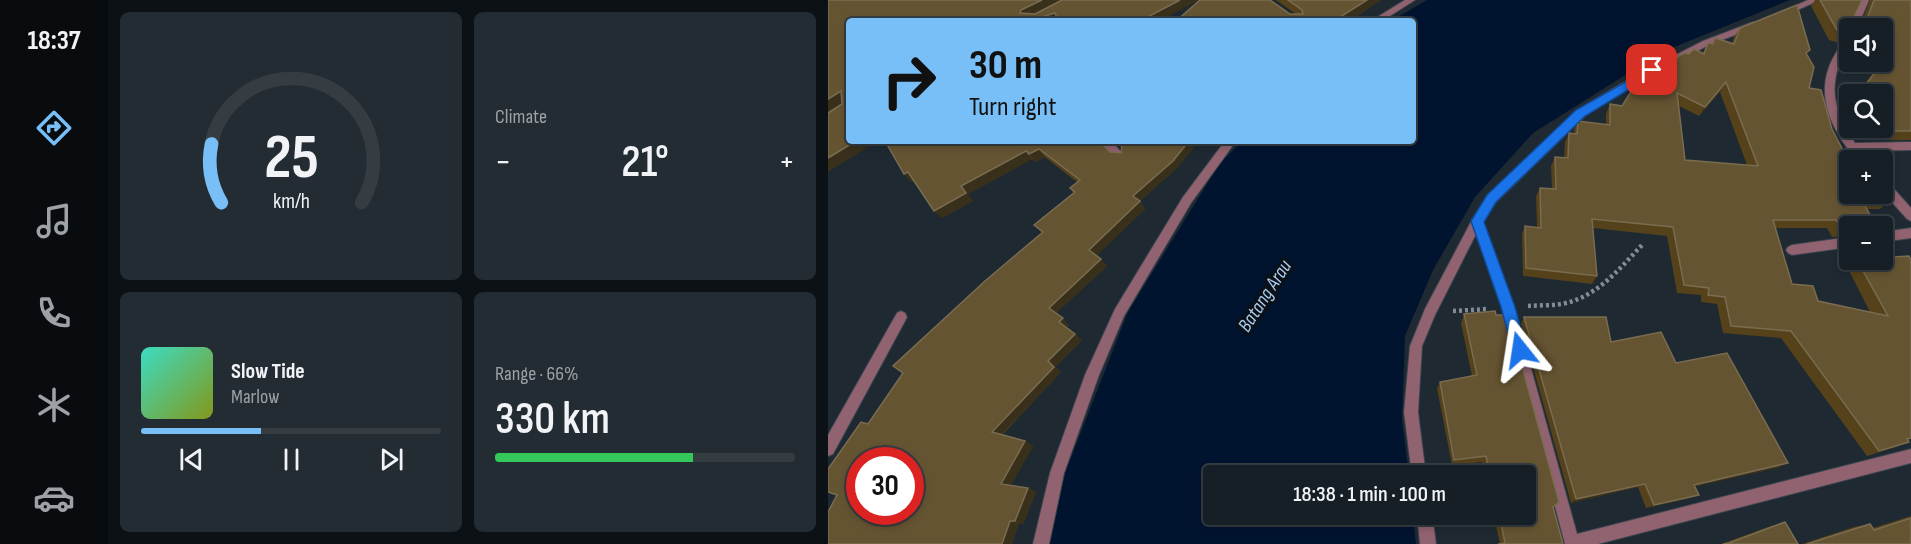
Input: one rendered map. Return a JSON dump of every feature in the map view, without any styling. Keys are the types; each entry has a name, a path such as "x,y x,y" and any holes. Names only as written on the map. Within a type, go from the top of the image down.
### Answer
{"street":[{"path":"1380,18 1411,0"},
{"path":"1418,465 1411,412 1416,346 1429,313 1477,221 1492,199 1581,113 1634,80 1706,43 1816,0"},
{"path":"1857,18 1865,0"},
{"path":"1839,57 1829,85 1829,98 1836,119 1853,150"},
{"path":"1107,144 1120,156"},
{"path":"1041,544 1057,473 1092,375 1119,313 1187,200 1229,144"},
{"path":"1850,147 1911,146"},
{"path":"1893,196 1911,216"},
{"path":"1477,221 1508,307 1572,544 1911,456"},
{"path":"1893,235 1911,233"},
{"path":"1792,250 1839,244"},
{"path":"828,449 901,317"},
{"path":"1425,525 1428,544"}],"path":[{"path":"1429,313 1564,304 1583,298 1597,290 1643,244"}],"water":[{"name":"Batang Arau","path":"1427,0 1790,0 1662,52 1533,133 1475,197 1433,270 1405,336 1402,420 1408,465 1203,465 1203,525 1414,525 1416,544 1050,544 1065,473 1128,312 1220,163 1240,144 1416,144 1416,18 1396,18"}],"building":[{"path":"828,0 1042,0 1021,10 1020,13 1035,14 1062,0 1180,0 1146,18 1057,18 1055,13 1039,18 846,18 846,144 851,144 828,158 828,113 842,104 841,91 828,99"},
{"path":"1200,0 1270,0 1290,14 1303,14 1302,10 1288,0 1367,0 1339,18 1179,18"},
{"path":"1820,0 1862,0 1854,18 1839,18 1839,31"},
{"path":"1874,0 1911,0 1911,131 1895,131 1893,128 1893,84 1867,83 1875,72 1893,72 1893,18 1867,18"},
{"path":"1797,5 1810,50 1806,53 1814,67 1809,88 1821,90 1832,129 1843,150 1839,150 1839,204 1864,204 1871,216 1839,216 1839,225 1836,220 1773,220 1792,284 1813,286 1818,301 1888,316 1863,270 1893,270 1893,257 1909,256 1911,260 1911,438 1907,439 1909,442 1879,451 1791,331 1731,326 1725,297 1708,295 1709,288 1684,285 1673,227 1592,219 1597,276 1526,268 1525,226 1541,228 1540,188 1556,189 1555,157 1568,158 1569,133 1577,134 1578,121 1610,125 1610,104 1622,106 1639,79 1651,84 1679,56 1689,54 1694,49 1704,54 1708,43 1713,44 1715,38 1734,44 1740,28","holes":["1726,82 1758,166 1685,160 1677,93 1705,107"]},
{"path":"887,144 1102,144 1110,152 1121,153 1120,144 1187,144 1173,161 1133,196 1140,201 1089,250 1101,259 1049,308 1063,318 1059,322 1075,334 1048,361 1054,367 992,432 1025,441 1001,484 1028,488 1015,521 1010,521 1002,544 828,544 828,512 837,495 828,492 828,469 861,422 868,424 903,373 893,366 985,281 1043,232 1034,225 1075,192 1070,188 1080,180 1039,149 1029,154 1026,151 961,186 966,193 934,211 908,172 904,174"},
{"path":"1495,311 1496,315 1508,315 1559,502 1553,507 1563,544 1498,544 1505,543 1501,525 1536,525 1536,465 1488,465 1486,456 1454,460 1440,382 1477,375 1464,314"},
{"path":"1524,317 1606,317 1611,342 1661,332 1676,363 1727,353 1788,463 1694,485 1699,495 1654,505 1645,484 1576,499"},
{"path":"1911,518 1911,544 1807,544 1870,524 1874,530"},
{"path":"1785,522 1798,544 1723,544 1729,543"}],"route":[{"path":"1520,350 1508,307 1477,221 1492,199 1581,113 1652,70"}]}
